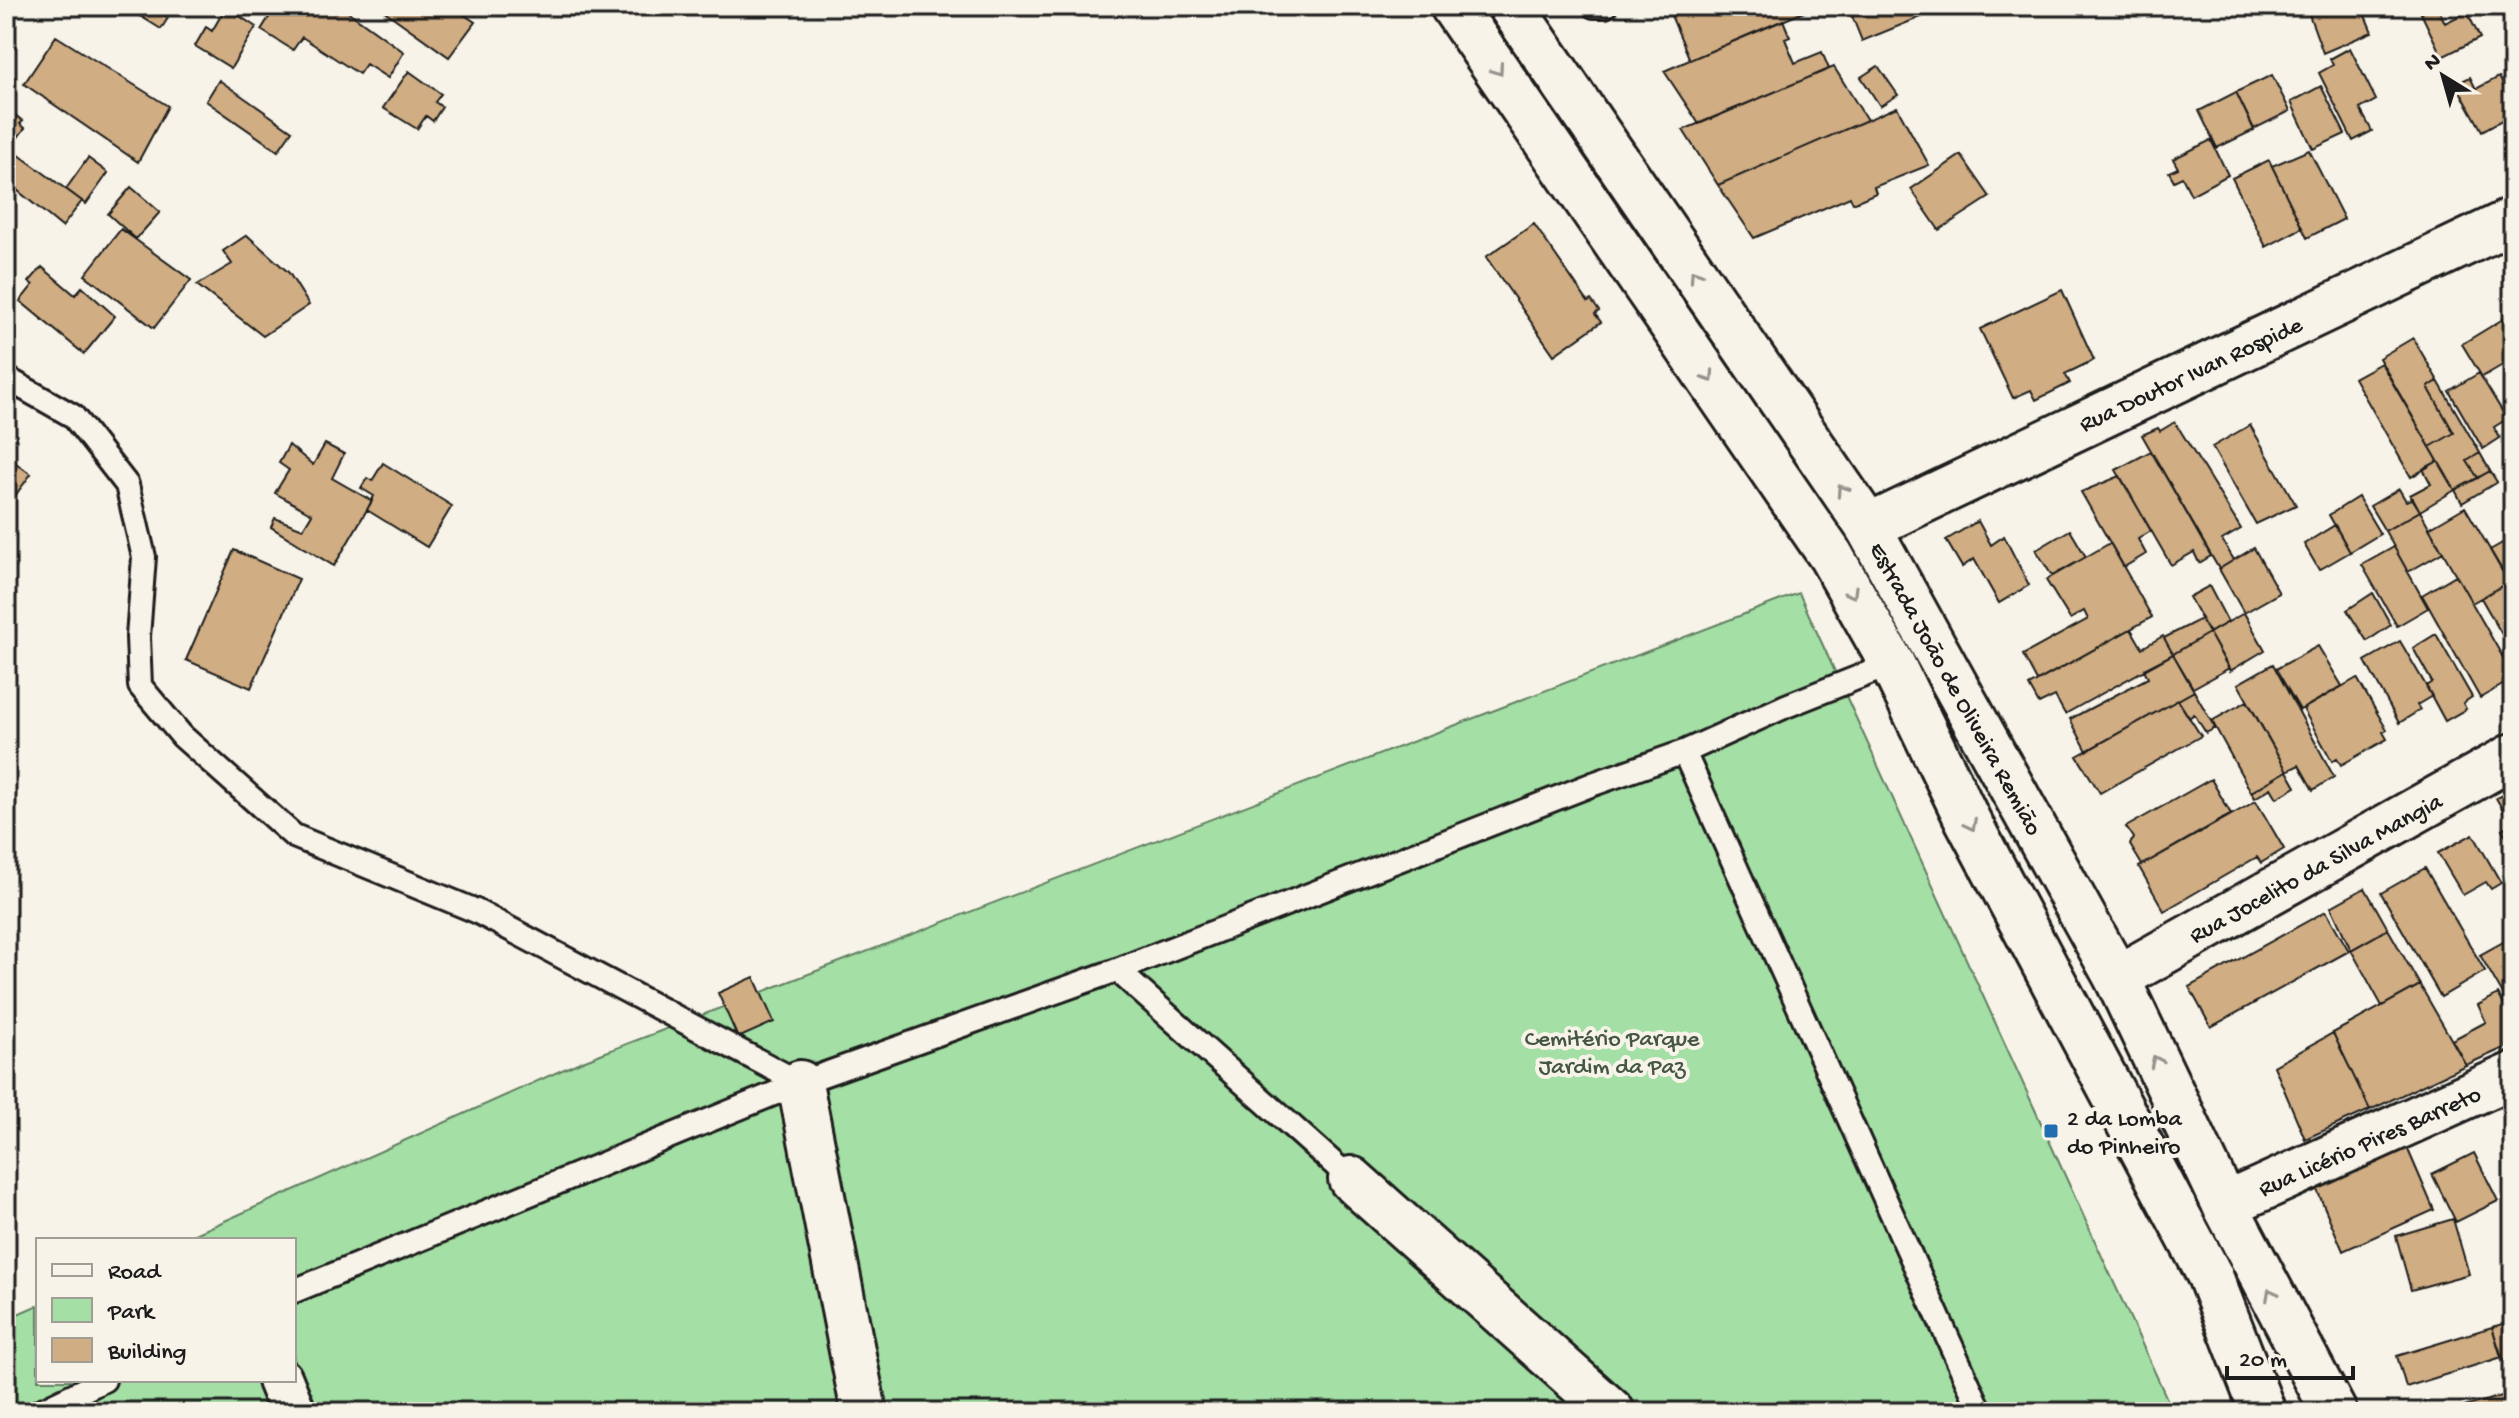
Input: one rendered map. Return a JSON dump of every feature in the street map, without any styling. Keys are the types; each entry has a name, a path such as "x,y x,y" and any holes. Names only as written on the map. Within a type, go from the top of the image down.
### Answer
{"main road":[{"name":"Estrada João de Oliveira Remião","path":"1453,6 1831,556 1892,664 1968,821 2210,1276 2263,1412"},
{"name":"Estrada João de Oliveira Remião","path":"1511,6 1868,527 2117,978 2225,1205 2334,1412"},
{"name":"Rua Doutor Ivan Rospide","path":"1868,527 2513,220"},
{"name":"Rua Jocelito da Silva Mangia","path":"2117,978 2513,756"},
{"name":"Rua Licério Pires Barreto","path":"2225,1205 2513,1075"},
{"path":"800,1083 864,1412"},
{"path":"1351,1179 1612,1412"},
{"path":"281,1382 293,1412"}],"lane":[{"path":"1594,6 1605,6"},
{"path":"6,378 73,416 127,485 144,557 138,637 140,686 182,736 294,836 476,911 800,1083"},
{"path":"296,1290 800,1083 1117,970 1593,784 1684,752 1786,706 1892,664"},
{"path":"1684,752 1981,1412"},
{"path":"1117,970 1351,1179"},
{"path":"38,1412 100,1382"}],"green space":[{"name":"Cemitério Parque Jardim da Paz","path":"1799,593 2173,1412 6,1412 6,1319 36,1306 36,1382 296,1382 296,1238 186,1238 580,1062"}],"building":[{"path":"124,6 161,6 157,11 168,18 161,29"},
{"path":"276,6 340,6 404,52 388,78 366,64 359,74 302,37 293,50 261,30"},
{"path":"385,6 451,6 475,22 449,57 383,10"},
{"path":"1667,6 1818,6 1690,60"},
{"path":"1848,6 1948,6 1862,41"},
{"path":"2306,6 2322,6 2324,12 2337,6 2361,6 2372,32 2323,53"},
{"path":"2437,6 2445,23 2467,12 2480,38 2442,57 2421,13"},
{"path":"226,7 256,27 231,68 195,46 206,27 212,31"},
{"path":"1783,20 1790,37 1785,39 1795,63 1822,52 1829,69 1699,124 1664,71"},
{"path":"56,36 168,106 138,162 24,84"},
{"path":"2350,48 2376,100 2360,109 2372,131 2353,141 2319,73 2333,65 2330,59"},
{"path":"1878,66 1898,95 1880,106 1861,77"},
{"path":"1834,67 1867,120 1718,185 1683,130"},
{"path":"409,71 441,94 435,102 442,107 433,121 426,116 417,129 383,108"},
{"path":"2272,75 2290,111 2254,129 2236,92"},
{"path":"2470,77 2476,89 2499,77 2513,103 2513,114 2482,131 2456,84"},
{"path":"219,80 292,131 278,151 206,101"},
{"path":"2321,86 2345,134 2313,149 2291,102"},
{"path":"2236,92 2254,130 2217,148 2199,111"},
{"path":"1897,107 1929,165 1874,187 1876,193 1853,203 1850,197 1754,238 1718,185"},
{"path":"7,109 23,121 20,124 25,128 16,140 13,137 6,145"},
{"path":"2211,140 2228,175 2191,195 2182,177 2174,181 2169,172 2178,168 2173,159"},
{"path":"2309,150 2344,219 2307,238 2272,166"},
{"path":"15,152 82,201 62,227 6,181 6,164"},
{"path":"1961,155 1990,197 1939,230 1911,189"},
{"path":"88,158 108,173 86,204 66,189"},
{"path":"2269,160 2302,228 2266,247 2232,178"},
{"path":"131,187 160,212 136,239 108,214"},
{"path":"1534,224 1588,302 1591,300 1599,311 1595,314 1601,322 1554,355 1486,257"},
{"path":"121,229 191,280 154,328 85,275"},
{"path":"247,235 289,273 309,305 263,336 197,285 232,264 223,251"},
{"path":"42,267 75,295 82,287 115,316 84,354 20,301 33,285 29,282"},
{"path":"2062,290 2094,360 2065,374 2070,383 2036,400 2031,390 2013,398 1980,329"},
{"path":"2503,319 2513,334 2513,359 2482,377 2462,344"},
{"path":"2413,338 2438,381 2428,387 2454,433 2430,447 2379,358"},
{"path":"2381,363 2438,461 2411,477 2354,378"},
{"path":"2479,373 2507,419 2494,427 2500,438 2483,449 2449,391"},
{"path":"2438,381 2480,453 2467,461 2478,478 2455,490 2430,447 2454,433 2428,387"},
{"path":"2175,422 2241,529 2222,540 2234,560 2219,569 2142,435 2158,428 2160,431"},
{"path":"2250,425 2296,505 2256,524 2212,447"},
{"path":"325,444 344,454 332,478 372,501 334,566 271,527 275,518 303,529 312,514 275,493 289,470 279,463 289,445 313,465"},
{"path":"2151,451 2211,556 2199,563 2194,552 2171,565 2116,470"},
{"path":"2480,453 2490,471 2478,478 2467,461"},
{"path":"6,456 31,474 6,508"},
{"path":"2438,461 2455,490 2420,511 2410,495 2431,484 2423,469"},
{"path":"383,463 452,506 427,547 367,510 374,496 361,488 367,478 372,481"},
{"path":"2490,471 2497,482 2462,503 2455,490"},
{"path":"2120,476 2151,531 2138,539 2146,554 2124,567 2081,492"},
{"path":"2399,489 2406,501 2413,498 2420,511 2385,531 2370,506"},
{"path":"2358,497 2380,534 2350,552 2329,515"},
{"path":"2465,507 2509,582 2472,603 2429,528"},
{"path":"2420,511 2443,552 2408,572 2385,531"},
{"path":"1978,521 1991,545 2004,536 2029,585 1999,603 1974,559 1962,567 1946,540"},
{"path":"2335,525 2350,552 2319,570 2304,544"},
{"path":"2070,530 2086,557 2052,576 2036,550"},
{"path":"2513,537 2513,590 2490,550"},
{"path":"2110,543 2152,617 2037,681 2023,655 2088,619 2084,611 2070,619 2046,580"},
{"path":"2394,547 2428,608 2397,626 2362,565"},
{"path":"2254,548 2279,593 2244,613 2219,569"},
{"path":"234,550 299,579 251,688 186,660"},
{"path":"2456,575 2513,675 2513,679 2480,698 2422,595"},
{"path":"2509,582 2513,590 2513,675 2502,655 2511,650 2481,598"},
{"path":"2209,586 2228,622 2209,633 2189,597"},
{"path":"2373,593 2391,625 2367,641 2347,610"},
{"path":"2244,613 2265,650 2230,671 2209,633"},
{"path":"2201,619 2209,633 2173,654 2164,638"},
{"path":"2131,629 2142,648 2163,636 2173,654 2065,714 2055,696 2039,704 2029,686"},
{"path":"2209,633 2229,668 2193,688 2173,654"},
{"path":"2436,634 2472,697 2463,703 2466,709 2445,721 2426,686 2432,682 2413,648"},
{"path":"2400,641 2432,696 2417,705 2420,710 2399,723 2365,661"},
{"path":"2318,646 2342,686 2300,710 2276,669"},
{"path":"2173,654 2194,691 2087,751 2070,719 2148,678 2144,669"},
{"path":"2273,664 2334,777 2313,790 2299,765 2287,771 2238,684"},
{"path":"2357,678 2387,730 2383,732 2387,739 2341,765 2337,758 2332,761 2303,709"},
{"path":"2194,691 2215,728 2206,733 2194,714 2189,718 2178,700"},
{"path":"2178,700 2201,736 2100,793 2077,756"},
{"path":"2247,701 2287,771 2251,792 2212,721"},
{"path":"2287,771 2296,787 2277,798 2271,788 2255,798 2251,792"},
{"path":"2211,779 2231,814 2142,865 2130,845 2133,838 2126,827"},
{"path":"2513,790 2513,823 2511,824 2496,798"},
{"path":"2256,801 2284,849 2261,863 2257,857 2164,911 2139,867"},
{"path":"2513,823 2513,848 2502,829"},
{"path":"2473,834 2501,883 2491,889 2486,882 2463,895 2438,853"},
{"path":"2425,868 2485,971 2441,997 2381,893"},
{"path":"2365,888 2388,929 2351,950 2331,907"},
{"path":"2326,911 2349,951 2211,1027 2189,987"},
{"path":"2388,929 2420,985 2382,1006 2351,950"},
{"path":"2505,941 2513,955 2513,994 2505,998 2480,955"},
{"path":"754,977 774,1022 738,1038 718,993"},
{"path":"2420,985 2466,1065 2370,1110 2333,1033"},
{"path":"2498,994 2513,1020 2513,1044 2466,1065 2452,1040 2486,1022 2478,1005"},
{"path":"2333,1033 2370,1110 2305,1139 2274,1066"},
{"path":"2406,1145 2434,1210 2343,1251 2315,1185"},
{"path":"2474,1153 2498,1201 2456,1222 2432,1174"},
{"path":"2453,1219 2469,1274 2411,1290 2396,1236"},
{"path":"2513,1321 2513,1357 2502,1360 2492,1327"},
{"path":"2492,1327 2502,1357 2406,1387 2397,1356"},
{"path":"2512,1393 2513,1412 2453,1412 2453,1410"}],"place":[{"name":"2 da Lomba do Pinheiro","path":"2051,1131"}]}
